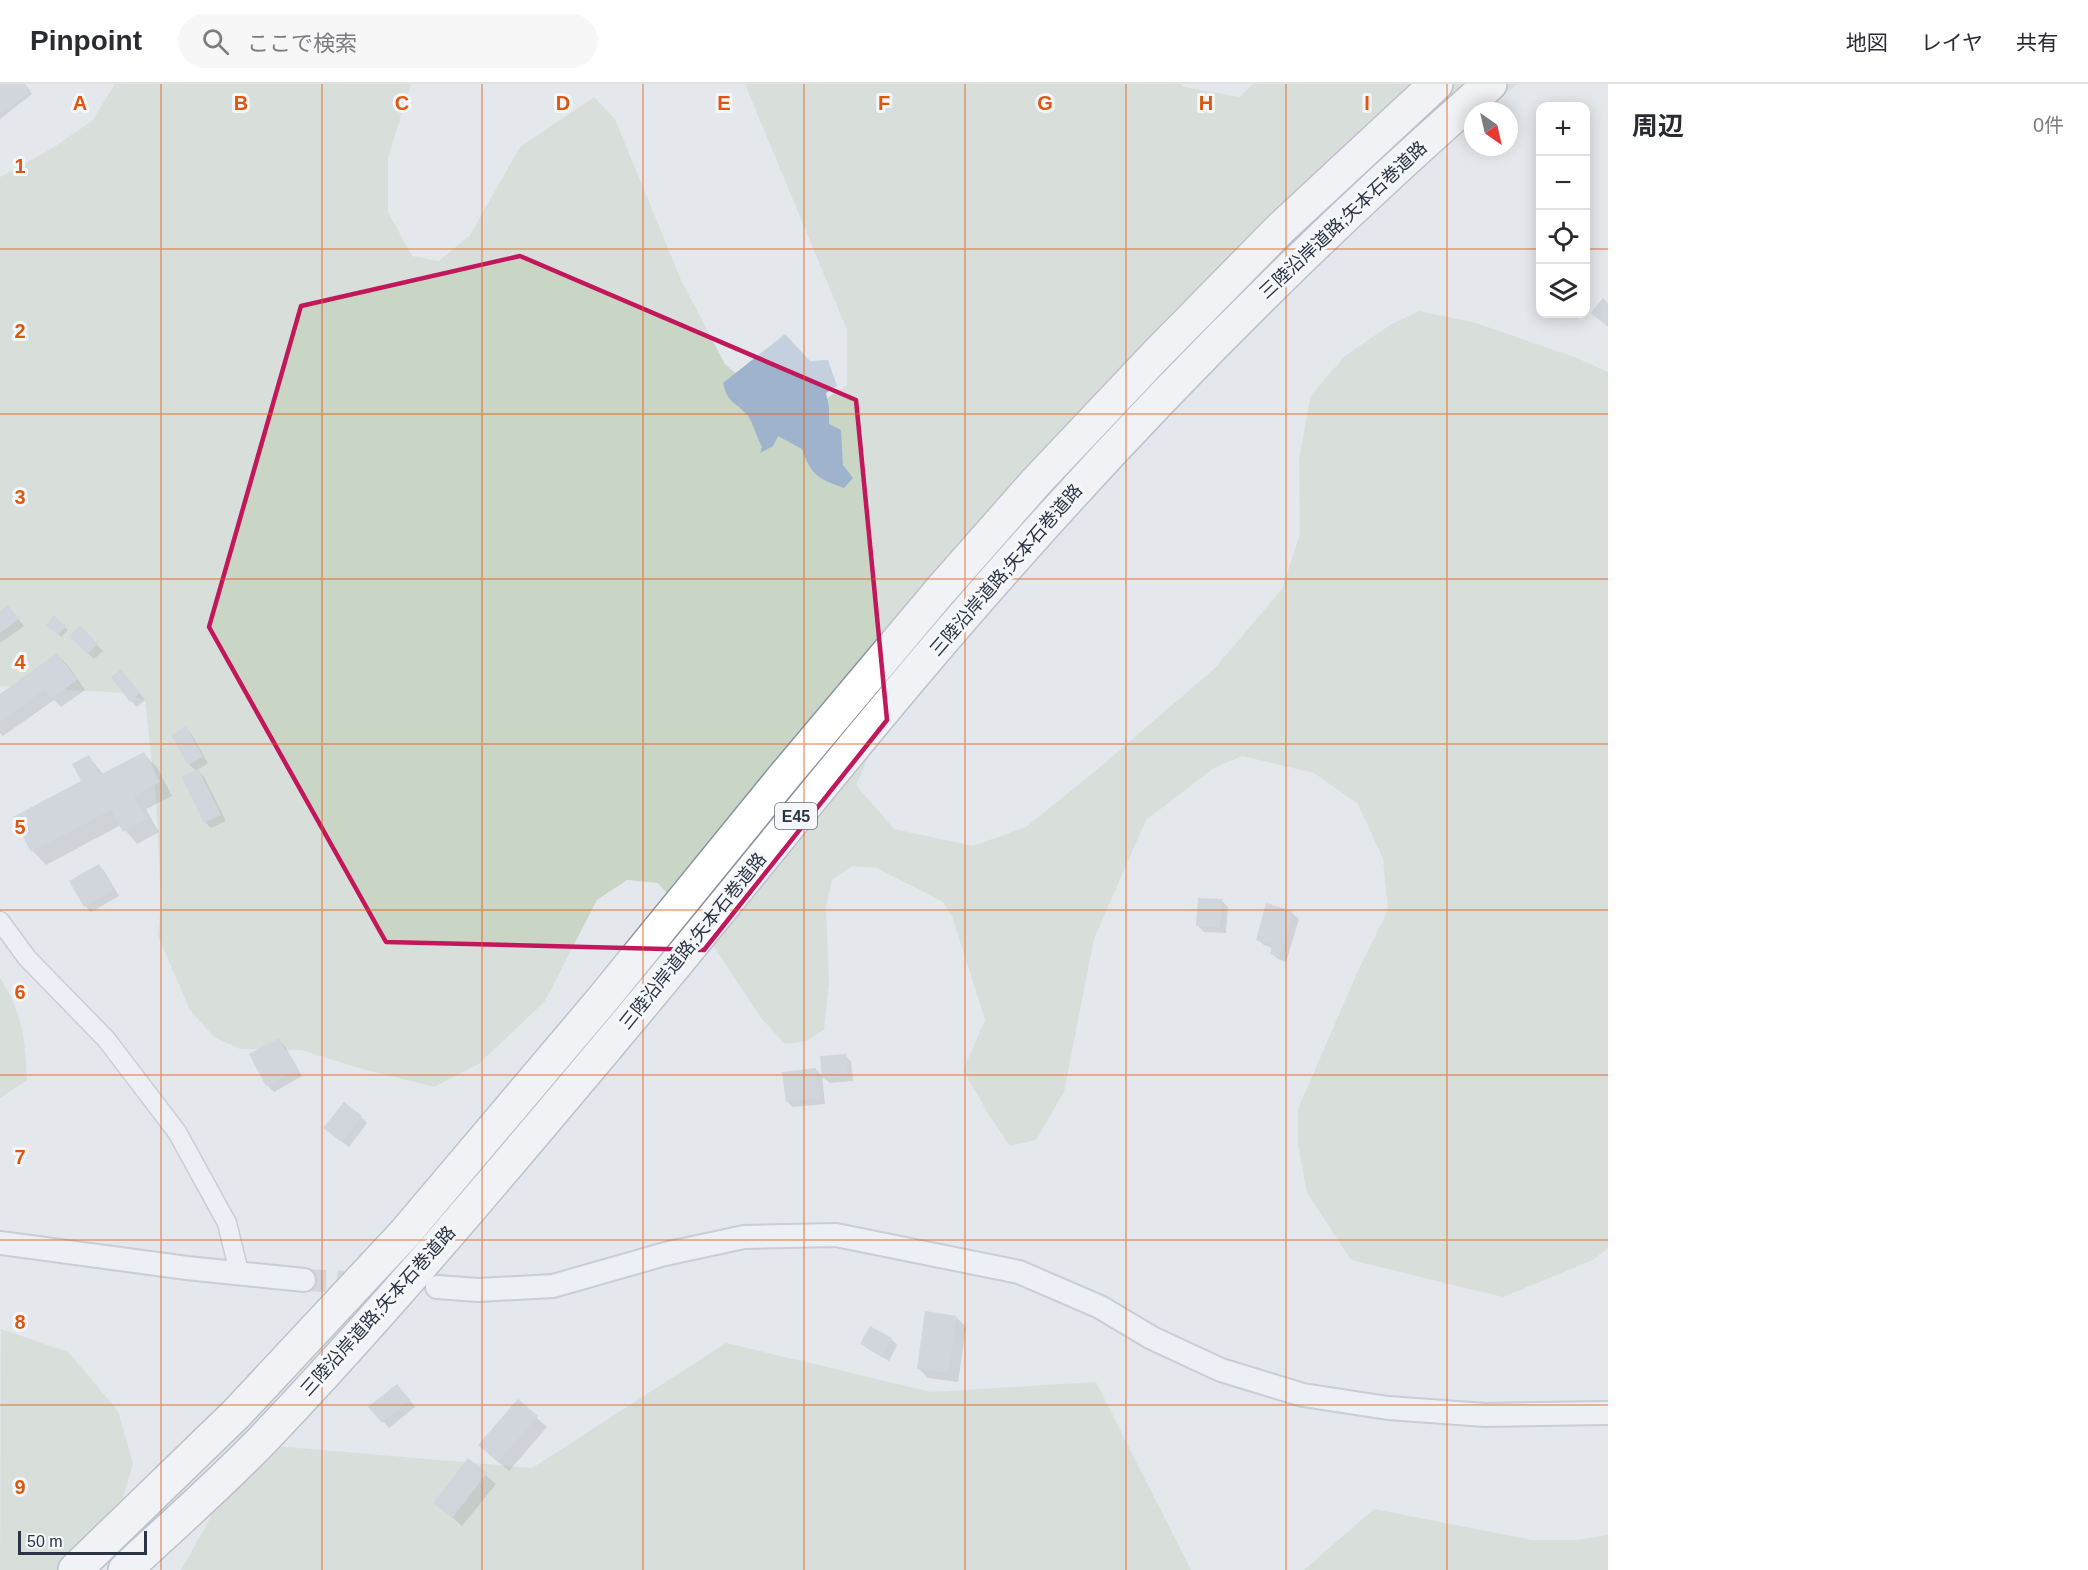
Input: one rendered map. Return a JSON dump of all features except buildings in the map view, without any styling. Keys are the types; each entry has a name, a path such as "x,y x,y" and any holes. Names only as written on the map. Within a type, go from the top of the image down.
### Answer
{"highway":[{"name":"三陸沿岸道路;矢本石巻道路","path":"75,1570 237,1413 405,1233 602,1000 789,770 940,591 1036,482 1280,229 1436,84"},
{"name":"三陸沿岸道路;矢本石巻道路","path":"125,1570 270,1433 419,1267 627,1024 810,798 952,629 1180,377 1304,253 1490,84"}],"street":[{"path":"0,921 27,958 106,1039 177,1132 227,1223 239,1272"},
{"path":"437,1287 478,1290 554,1286 665,1254 744,1237 836,1235 1019,1272 1100,1307 1152,1338 1221,1370 1303,1395 1388,1408 1485,1415 1608,1413"},
{"path":"0,1243 187,1268 304,1280"}],"highlighted area":[{"path":"520,256 856,400 887,720 704,950 386,942 209,627 301,306"}],"green space":[{"path":"115,84 411,84 388,158 388,212 412,256 439,261 470,235 520,147 594,97 615,119 681,280 725,364 756,392 823,401 847,385 847,330 745,84 1181,84 1184,87 1239,97 1253,84 1518,84 1495,102 1464,102 1464,126 1250,292 1123,408 1021,525 905,675 856,785 894,829 973,846 1026,827 1215,668 1282,589 1300,534 1299,458 1311,395 1345,356 1390,325 1419,311 1476,323 1577,358 1608,372 1608,1248 1593,1260 1503,1297 1351,1260 1307,1193 1298,1145 1298,1109 1357,973 1388,910 1383,859 1358,804 1314,773 1242,756 1214,768 1146,820 1094,939 1064,1092 1036,1140 1010,1146 963,1070 985,1020 952,916 943,902 877,868 852,866 832,880 826,908 829,984 824,1030 807,1041 785,1044 761,1018 714,947 658,883 627,880 597,900 545,1001 479,1064 434,1087 362,1069 301,1050 240,1049 214,1037 190,1010 158,936 161,904 156,798 145,700 124,693 0,686 0,177 51,149 92,121"},
{"path":"0,978 18,1015 25,1052 27,1080 0,1098"},
{"path":"1,1329 68,1352 118,1411 133,1464 114,1528 72,1570 0,1570"},
{"path":"726,1343 931,1392 1096,1382 1191,1570 181,1570 252,1444 532,1468"},
{"path":"1374,1509 1532,1540 1577,1540 1608,1535 1608,1570 1304,1570"}],"water":[{"path":"785,334 810,361 828,360 837,386 826,393 829,424 841,430 843,465 853,478 844,488 822,479 812,470 802,449 778,436 773,446 760,453 762,447 750,419 730,399 725,390 723,383"}],"tunnel":[{"path":"304,1280 366,1283"}]}
